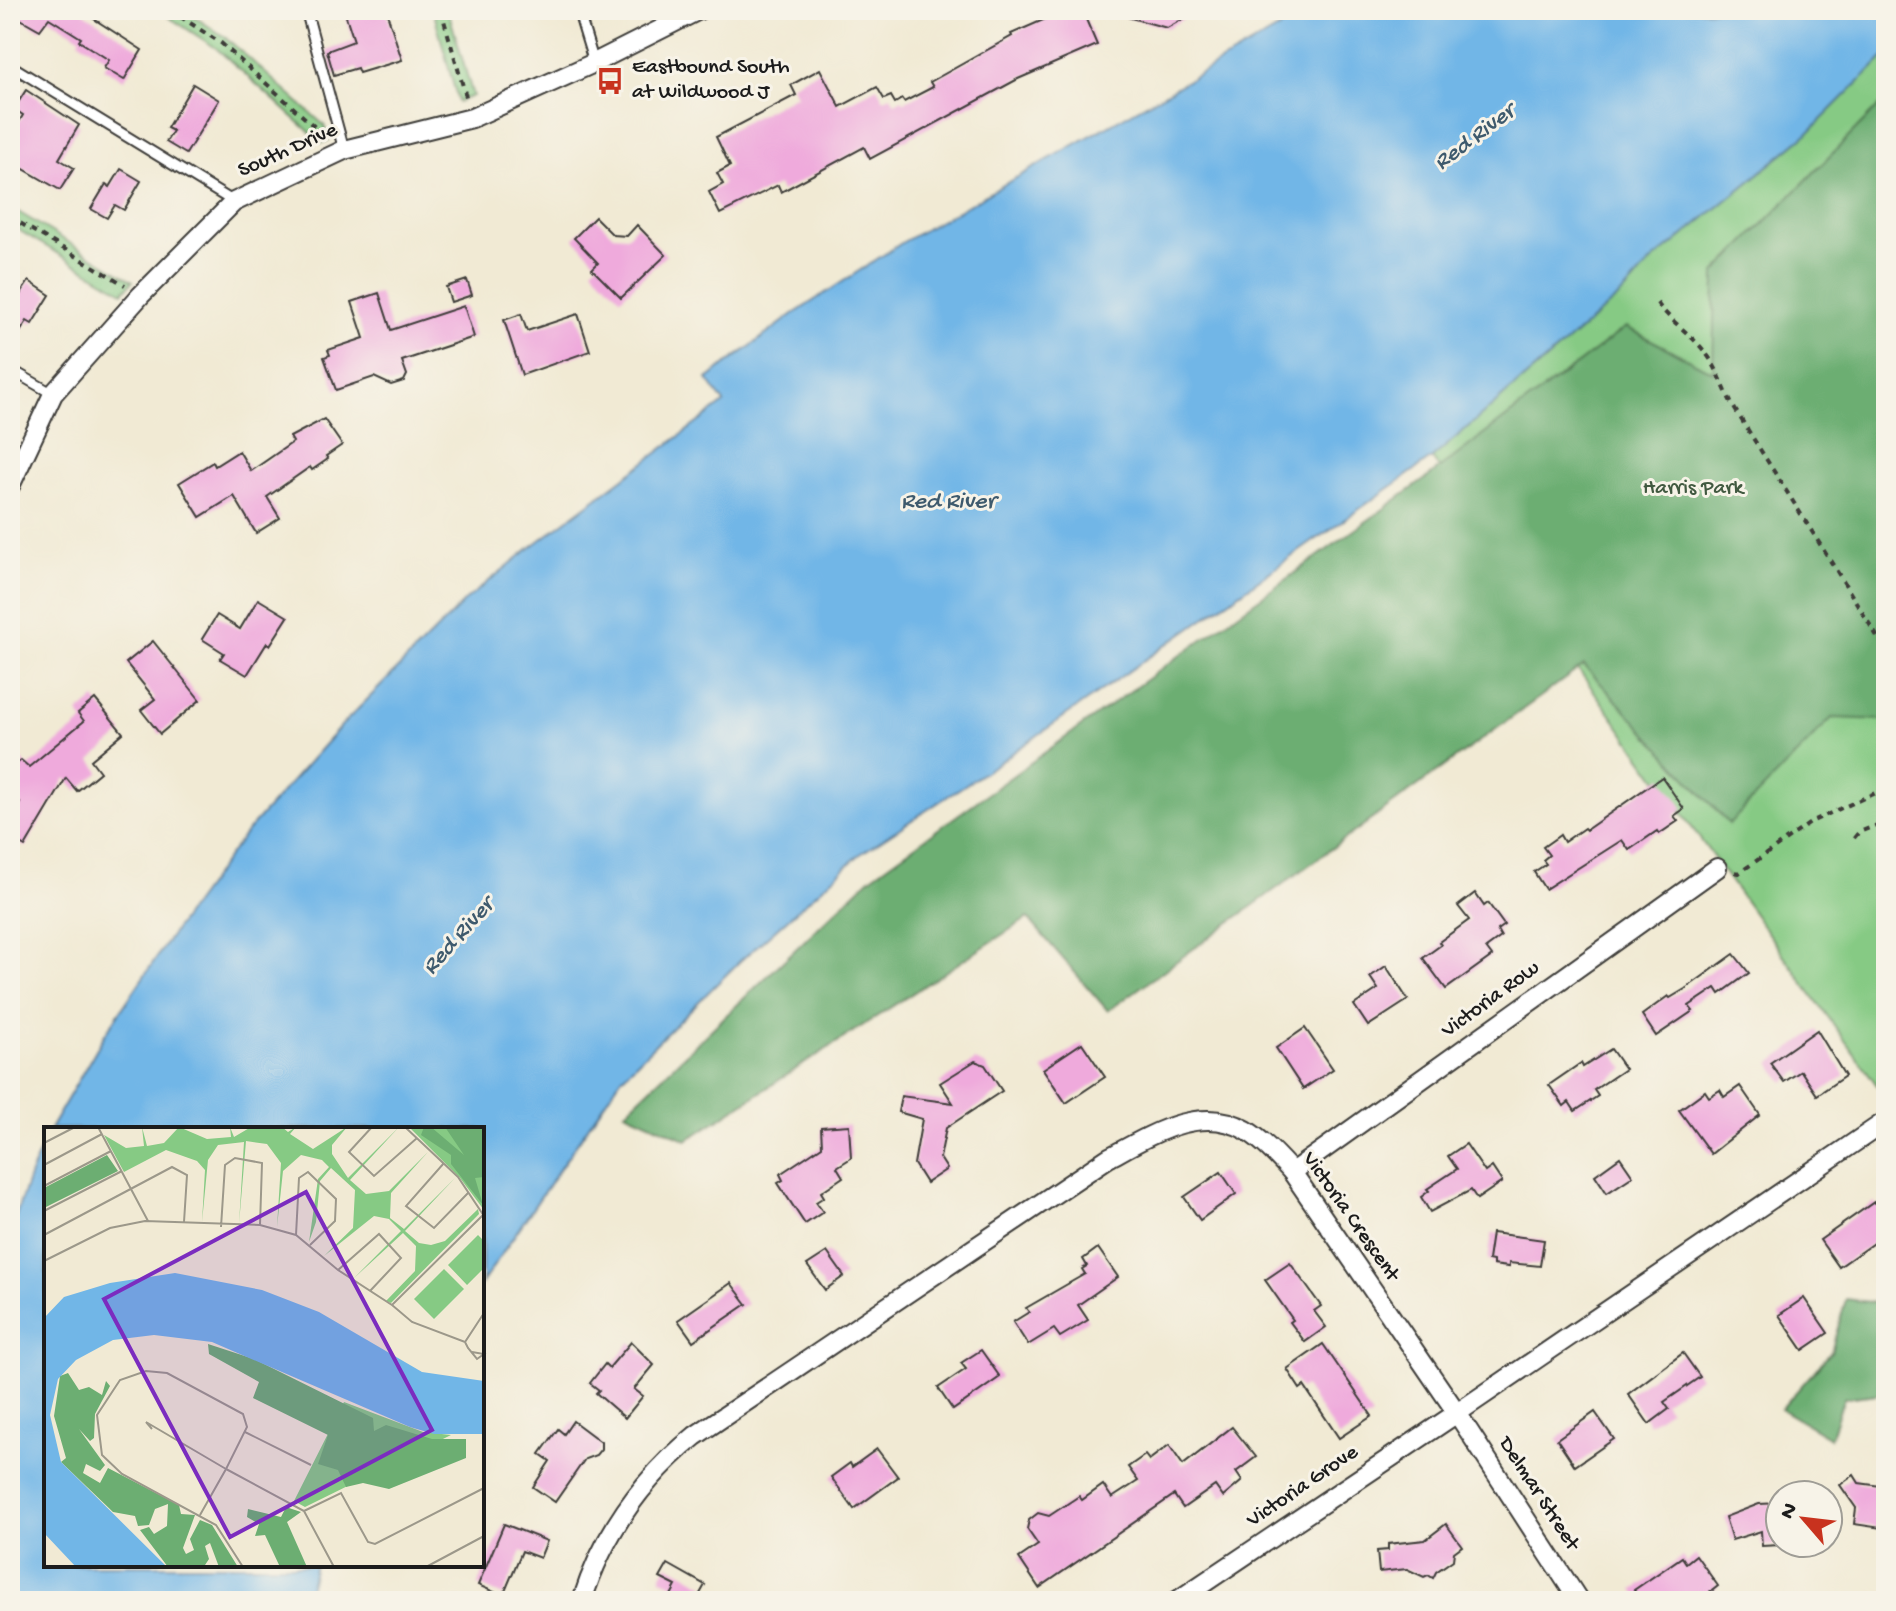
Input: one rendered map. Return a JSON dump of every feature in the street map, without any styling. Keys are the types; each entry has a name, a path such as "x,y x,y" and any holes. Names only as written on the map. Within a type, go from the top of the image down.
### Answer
{"street":[{"name":"South Drive","path":"10,486 53,394 141,295 234,202 344,150 472,118 594,63 699,10"},
{"name":"Victoria Row","path":"1292,1172 1717,868"},
{"name":"Victoria Crescent","path":"582,1601 604,1544 637,1494 667,1459 695,1436 1108,1158 1177,1124 1202,1120 1226,1122 1265,1144 1292,1172 1457,1413"},
{"path":"1457,1413 1886,1121"},
{"name":"Victoria Grove","path":"1177,1601 1457,1413"},
{"name":"Delmar Street","path":"1457,1413 1579,1601"}],"lane":[{"path":"306,10 344,150"},
{"path":"578,10 594,63"},
{"path":"10,65 234,202"},
{"path":"10,369 53,394"}],"path":[{"path":"170,10 221,43 344,150"},
{"path":"441,10 472,118"},
{"path":"10,217 141,295"},
{"path":"1657,303 1668,319 1708,355 1733,407 1849,587 1886,651"},
{"path":"1717,868 1739,873 1813,821 1886,788"},
{"path":"1854,838 1859,832 1886,822"}],"green space":[{"path":"158,10 184,10 225,37 324,125 329,140 322,143 216,48"},
{"path":"433,10 448,10 473,96 458,102"},
{"name":"Harris Park","path":"1886,55 1886,1090 1882,1092 1583,676 1432,458 1622,294 1651,262 1807,134"},
{"path":"1886,99 1886,720 1832,718 1729,824 1584,665 1108,1011 1028,918 687,1140 625,1112 870,878 1424,480 1626,327 1713,372 1715,273"},
{"path":"10,207 133,281 123,292 10,225"},
{"path":"1846,1299 1878,1303 1886,1299 1886,1393 1844,1398 1830,1438 1781,1409 1831,1352"}],"water":[{"name":"Red River","path":"1306,10 1886,10 1886,55 1807,134 1651,262 1622,294 1432,458 1001,761 859,855 739,962 622,1077 484,1280 484,1127 51,1127 105,1034 181,921 244,835 340,727 467,599 531,547 724,403 707,379 792,315 903,242 1287,24"},
{"path":"44,1142 44,1567 314,1567 306,1601 10,1601 10,1232"}],"building":[{"path":"10,10 80,10 142,50 124,80 104,68 109,60 49,18 40,30 10,13"},
{"path":"344,10 386,10 402,60 359,73 357,68 334,75 327,51 354,41"},
{"path":"1066,10 1082,10 1097,45 1018,79 870,159 864,147 781,192 778,185 720,214 709,192 723,184 717,173 730,166 716,137 796,95 791,85 820,69 840,107 877,87 884,99 891,96 895,103 902,99 904,102 933,87 930,82 1011,34"},
{"path":"1121,10 1199,10 1167,28 1120,15"},
{"path":"193,84 219,100 186,154 166,142 173,131 167,128"},
{"path":"26,90 79,125 59,159 74,168 60,190 10,161 17,147 10,143 10,137 23,115 14,109"},
{"path":"121,169 141,181 124,210 115,205 107,218 91,209 106,184 110,187"},
{"path":"595,217 613,235 627,236 637,225 666,255 621,298 592,269 598,263 574,238"},
{"path":"467,280 472,295 451,302 446,287"},
{"path":"29,281 50,295 32,324 27,321 10,348 10,290 19,296"},
{"path":"379,293 391,330 464,306 474,337 402,361 407,375 404,381 391,385 374,377 336,390 324,357 330,355 328,350 364,338 352,302"},
{"path":"521,314 527,331 578,314 590,351 522,375 504,320"},
{"path":"324,419 342,445 326,456 328,459 312,470 310,467 267,497 280,518 256,533 234,496 200,517 179,483 213,462 215,466 239,451 251,471 293,442 290,437"},
{"path":"258,599 288,617 247,675 220,659 224,653 202,639 217,615 240,629"},
{"path":"153,641 200,700 160,734 141,710 155,699 126,663"},
{"path":"95,699 123,733 91,760 100,772 77,791 66,778 25,847 10,838 10,820 20,803 10,794 10,770 21,760 29,767 84,721 78,713"},
{"path":"1662,777 1684,809 1674,816 1678,821 1629,850 1622,840 1545,889 1534,872 1546,864 1543,860 1549,855 1543,847 1560,835 1564,842 1584,828 1586,830"},
{"path":"1475,893 1484,906 1488,903 1504,925 1497,930 1501,937 1486,948 1492,956 1446,989 1423,958 1469,920 1458,906"},
{"path":"1734,954 1749,973 1720,994 1716,988 1689,1006 1693,1011 1656,1036 1642,1015"},
{"path":"1386,966 1408,1000 1368,1026 1354,1005 1378,989 1370,977"},
{"path":"1305,1028 1333,1069 1303,1089 1276,1048"},
{"path":"1817,1030 1845,1076 1817,1095 1801,1071 1784,1082 1770,1063"},
{"path":"1082,1043 1105,1077 1066,1103 1043,1069"},
{"path":"1611,1049 1625,1069 1594,1090 1598,1096 1575,1111 1569,1102 1564,1106 1549,1085 1581,1063 1583,1067"},
{"path":"975,1061 985,1065 1002,1091 946,1128 940,1158 947,1169 926,1183 914,1164 922,1119 898,1112 901,1096 953,1103 940,1083"},
{"path":"1740,1086 1760,1115 1711,1154 1679,1110 1705,1091 1709,1097 1720,1090 1724,1097"},
{"path":"849,1125 851,1158 837,1167 843,1177 821,1192 824,1197 816,1202 823,1212 805,1224 778,1183 783,1180 780,1174 822,1146 821,1127"},
{"path":"1466,1144 1485,1172 1492,1167 1502,1182 1477,1199 1471,1190 1430,1212 1421,1197 1429,1191 1427,1189 1457,1169 1448,1156"},
{"path":"1620,1157 1633,1176 1607,1193 1595,1175"},
{"path":"1221,1172 1236,1194 1200,1220 1184,1197"},
{"path":"1874,1202 1886,1218 1886,1234 1839,1267 1820,1240"},
{"path":"1492,1233 1544,1240 1540,1266 1493,1265 1493,1261 1488,1260"},
{"path":"1098,1248 1118,1277 1078,1305 1088,1320 1060,1337 1054,1329 1028,1345 1013,1322 1029,1312 1026,1308 1085,1274 1082,1269 1087,1266 1083,1259"},
{"path":"827,1252 844,1276 825,1290 807,1265"},
{"path":"1290,1263 1321,1306 1314,1311 1326,1327 1305,1342 1265,1280"},
{"path":"731,1283 747,1304 693,1341 678,1320"},
{"path":"1804,1298 1828,1333 1803,1350 1779,1315"},
{"path":"631,1342 654,1365 634,1389 643,1396 625,1418 596,1393 599,1390 590,1383 605,1364 609,1368"},
{"path":"1323,1344 1372,1416 1339,1438 1304,1386 1300,1389 1287,1369"},
{"path":"981,1350 1000,1377 953,1410 938,1388 966,1369 961,1363"},
{"path":"1683,1353 1700,1377 1664,1402 1669,1409 1649,1424 1628,1394"},
{"path":"1595,1412 1614,1439 1575,1466 1557,1439"},
{"path":"573,1421 601,1442 601,1449 596,1455 585,1459 555,1502 533,1487 550,1461 540,1454 558,1429 564,1434"},
{"path":"1232,1427 1256,1457 1236,1472 1242,1481 1223,1497 1215,1486 1183,1508 1174,1495 1039,1588 1019,1558 1038,1545 1027,1529 1029,1520 1038,1513 1049,1516 1079,1496 1082,1500 1103,1485 1112,1498 1138,1481 1128,1467 1145,1455 1149,1460 1169,1445 1183,1465"},
{"path":"877,1449 898,1477 854,1509 831,1477"},
{"path":"1854,1475 1859,1483 1881,1486 1880,1495 1886,1496 1886,1526 1854,1524 1856,1508 1844,1491 1844,1482"},
{"path":"1764,1504 1764,1546 1761,1531 1732,1540 1725,1517"},
{"path":"504,1524 547,1541 540,1558 522,1551 503,1596 478,1585"},
{"path":"1446,1524 1462,1546 1454,1552 1453,1560 1436,1572 1433,1578 1407,1569 1379,1572 1377,1551 1388,1550 1388,1544 1425,1540"},
{"path":"1696,1555 1718,1586 1708,1594 1714,1601 1642,1601 1634,1590 1682,1557 1686,1563"},
{"path":"668,1564 705,1585 696,1601 668,1601 676,1586 660,1578"}],"place":[{"name":"Eastbound South at Wildwood J","path":"610,81"}]}
